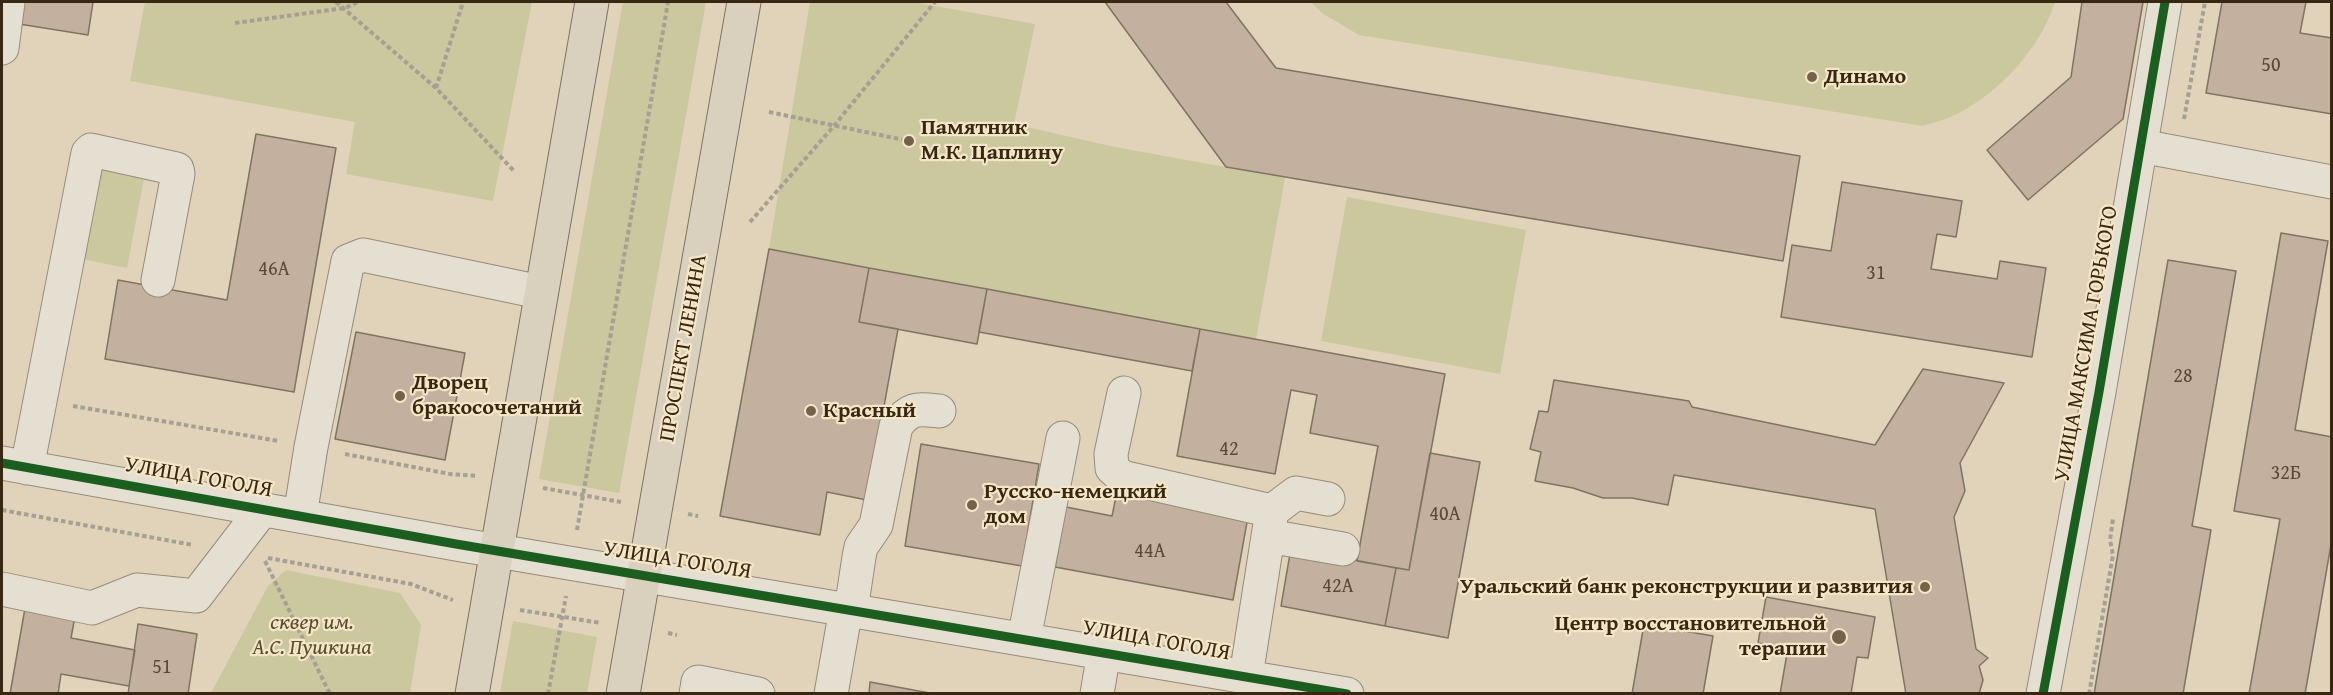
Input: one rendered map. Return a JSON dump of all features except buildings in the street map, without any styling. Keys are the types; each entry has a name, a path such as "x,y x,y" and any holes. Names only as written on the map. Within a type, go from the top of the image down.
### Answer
{"main road":[{"path":"472,693 592,2"},
{"name":"ПРОСПЕКТ ЛЕНИНА","path":"623,693 744,2"}],"street":[{"path":"2,48 8,2"},
{"name":"УЛИЦА МАКСИМА ГОРЬКОГО","path":"2043,693 2165,2"},
{"path":"2141,146 2331,182"},
{"path":"14,466 40,400 88,153 91,150 177,169 178,174 158,280"},
{"path":"300,516 310,447 346,265 353,258 363,255 540,292"},
{"path":"1124,393 1111,454 1112,468 1122,477 1270,523 1343,549"},
{"path":"831,693 861,548 876,525 896,426 906,413 918,410 939,411"},
{"path":"1024,639 1064,438"},
{"name":"УЛИЦА ГОГОЛЯ","path":"14,466 496,551 1347,693"},
{"path":"1245,676 1270,523 1296,493 1328,499"},
{"path":"2,589 92,608 137,590 196,596 262,510"},
{"path":"1097,693 1104,652"},
{"path":"696,693 698,682 758,693"}],"path":[{"path":"336,2 436,88 514,171"},
{"path":"235,23 345,8 358,2"},
{"path":"436,88 463,2"},
{"path":"548,693 668,2"},
{"path":"750,222 833,127 936,2"},
{"path":"2177,153 2205,2"},
{"path":"769,112 909,141"},
{"path":"40,400 698,516"},
{"path":"2,510 232,552"},
{"path":"330,693 264,557 411,584 447,599 677,635"}],"green space":[{"path":"145,2 532,2 493,201 346,174 355,122 130,81"},
{"path":"623,2 706,2 619,493 539,479"},
{"path":"810,2 913,2 1035,24 1014,124 1110,146 1285,178 1256,339 769,249"},
{"name":"Динамо","path":"1311,2 2055,2 2040,36 2018,66 2004,80 1975,104 1946,119 1923,126 1359,35 1322,13"},
{"path":"101,164 145,173 127,268 82,259"},
{"path":"1347,197 1526,230 1500,374 1321,341"},
{"name":"сквер им. А.С. Пушкина","path":"286,570 400,593 421,625 410,693 211,693 268,586"},
{"path":"513,621 597,637 587,693 500,693"}],"cycle path":[{"path":"2043,694 2099,392 2165,2"},
{"path":"2,463 456,544 1347,694"}],"place":[{"name":"Динамо","path":"1812,77"},
{"name":"Памятник М.К. Цаплину","path":"909,141"},
{"name":"Дворец бракосочетаний","path":"400,396"},
{"name":"Красный","path":"811,411"},
{"name":"Русско-немецкий дом","path":"972,505"},
{"name":"Уральский банк реконструкции и развития","path":"1925,587"},
{"name":"Центр восстановительной терапии","path":"1839,637"}]}
